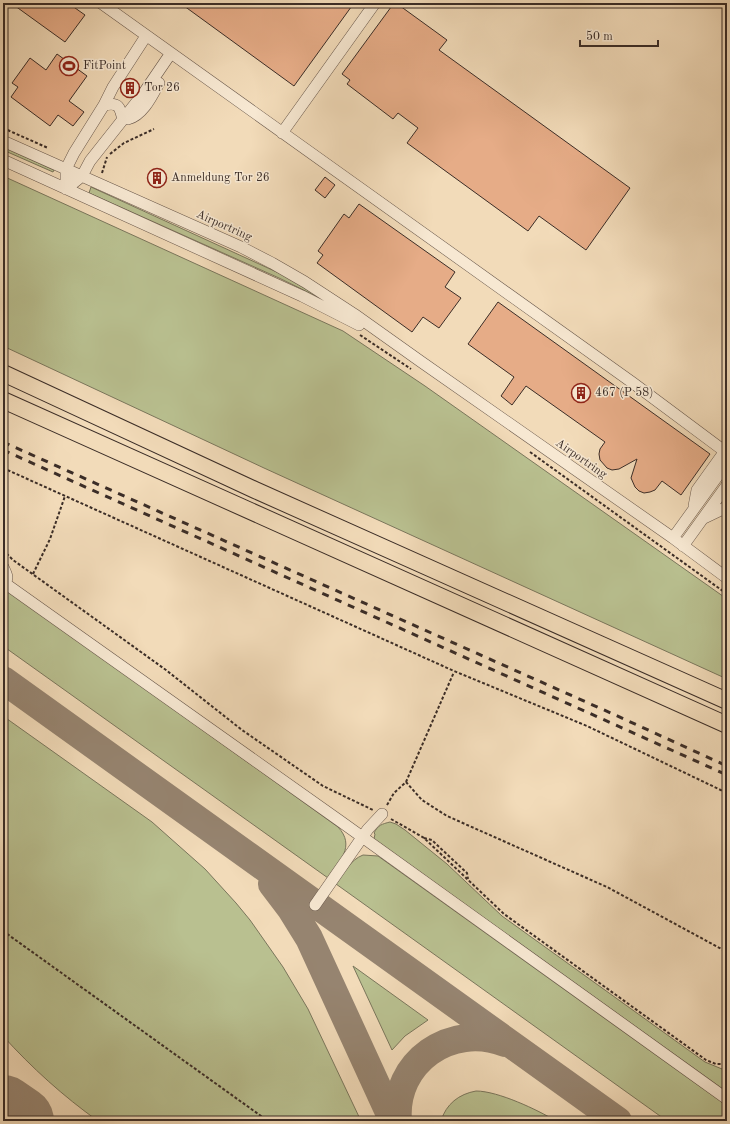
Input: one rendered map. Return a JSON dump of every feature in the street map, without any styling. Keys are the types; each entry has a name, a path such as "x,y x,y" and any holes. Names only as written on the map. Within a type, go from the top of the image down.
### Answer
{"highway":[{"path":"3,373 255,490 727,701"},
{"path":"3,400 727,725"}],"street":[{"path":"101,3 633,383 726,452 698,490 694,500 693,511"},
{"path":"282,133 375,3"},
{"path":"66,189 66,169 74,153 104,105 105,92 108,82 121,63 146,36"},
{"path":"123,120 133,118 150,99 160,82 171,53"},
{"path":"66,189 82,176 90,161 123,120 129,101 157,65 171,53"},
{"path":"104,105 118,105 121,110 123,120"},
{"name":"Airportring","path":"3,141 272,262 335,302 417,366"},
{"path":"49,162 74,153"},
{"name":"Airportring","path":"3,160 302,296 356,323 417,366 674,538 727,578"},
{"path":"90,161 96,174 105,186"},
{"path":"674,538 727,463"},
{"path":"683,546 727,485"},
{"path":"703,518 721,506 727,498"},
{"path":"703,518 727,507"},
{"path":"3,567 8,576 4,583 363,837 727,1099"},
{"path":"315,905 363,837 382,814"}],"path":[{"path":"102,173 107,156 124,143 154,129"},
{"path":"358,333 417,366"},
{"path":"529,452 727,594"},
{"path":"3,468 66,495 454,671 587,726 727,793"},
{"path":"33,574 50,539 66,495"},
{"path":"3,550 13,560 166,670 242,730 323,786 382,814 424,838 504,914 706,1060 716,1064 727,1064"},
{"path":"382,814 394,793 406,782 454,671"},
{"path":"406,782 422,800 447,816 607,887 727,952"},
{"path":"424,838 432,840 467,873 468,880"},
{"path":"3,931 268,1121"}],"green space":[{"path":"3,147 54,170 53,172 3,150"},
{"path":"3,176 343,331 425,386 727,599 727,679 264,468 3,346"},
{"path":"91,187 281,274 324,300 279,278 89,193"},
{"path":"3,587 338,827 346,841 346,847 341,860 328,878 3,646"},
{"path":"3,716 152,822 205,869 236,903 250,920 283,967 308,1009 361,1121 98,1121 72,1102 48,1081 3,1036"},
{"path":"390,822 405,830 447,864 502,916 705,1062 722,1069 727,1068 727,1092 374,839 374,833 377,828 382,824"},
{"path":"363,855 378,856 727,1106 727,1121 667,1121 336,884 351,863"},
{"path":"353,966 428,1020 405,1036 392,1050"},
{"path":"476,1091 495,1094 506,1098 529,1107 556,1121 441,1121 446,1110 454,1101 470,1092"}],"building":[{"path":"11,3 68,3 85,15 65,42"},
{"path":"180,3 354,3 294,86"},
{"path":"394,3 447,40 439,50 630,188 586,250 539,216 528,231 407,143 418,128 398,113 393,119 347,84 350,80 342,74"},
{"path":"57,54 87,76 69,101 84,112 73,126 58,115 50,126 11,97 18,87 12,83 30,58 46,70"},
{"name":"Tor 26","path":"129,82 136,87 131,94 124,90"},
{"name":"Anmeldung Tor 26","path":"157,169 166,176 157,188 148,181"},
{"path":"325,177 335,185 325,198 315,190"},
{"path":"359,204 455,272 445,287 461,298 439,328 423,317 412,332 317,263 323,255 318,251 344,214 349,218"},
{"name":"467 (P 58)","path":"498,302 710,454 681,495 662,481 655,490 644,493 639,491 635,487 631,478 637,459 619,469 612,470 607,468 600,460 599,454 600,449 605,442 526,386 512,405 501,396 514,377 468,344"}],"taxiway":[{"path":"3,680 618,1121"},
{"path":"272,884 291,909 309,938 393,1121"},
{"path":"398,1121 399,1100 405,1081 415,1065 429,1052 446,1043 465,1038 485,1038 505,1043"},
{"path":"3,1089 35,1121"}],"runway":[{"path":"3,1110 19,1121"}],"railway":[{"path":"3,442 727,766"},
{"path":"3,450 727,775"}],"place":[{"name":"FitPoint","path":"69,66"},
{"name":"Tor 26","path":"130,88"},
{"name":"Anmeldung Tor 26","path":"157,178"},
{"name":"467 (P 58)","path":"581,393"}]}
